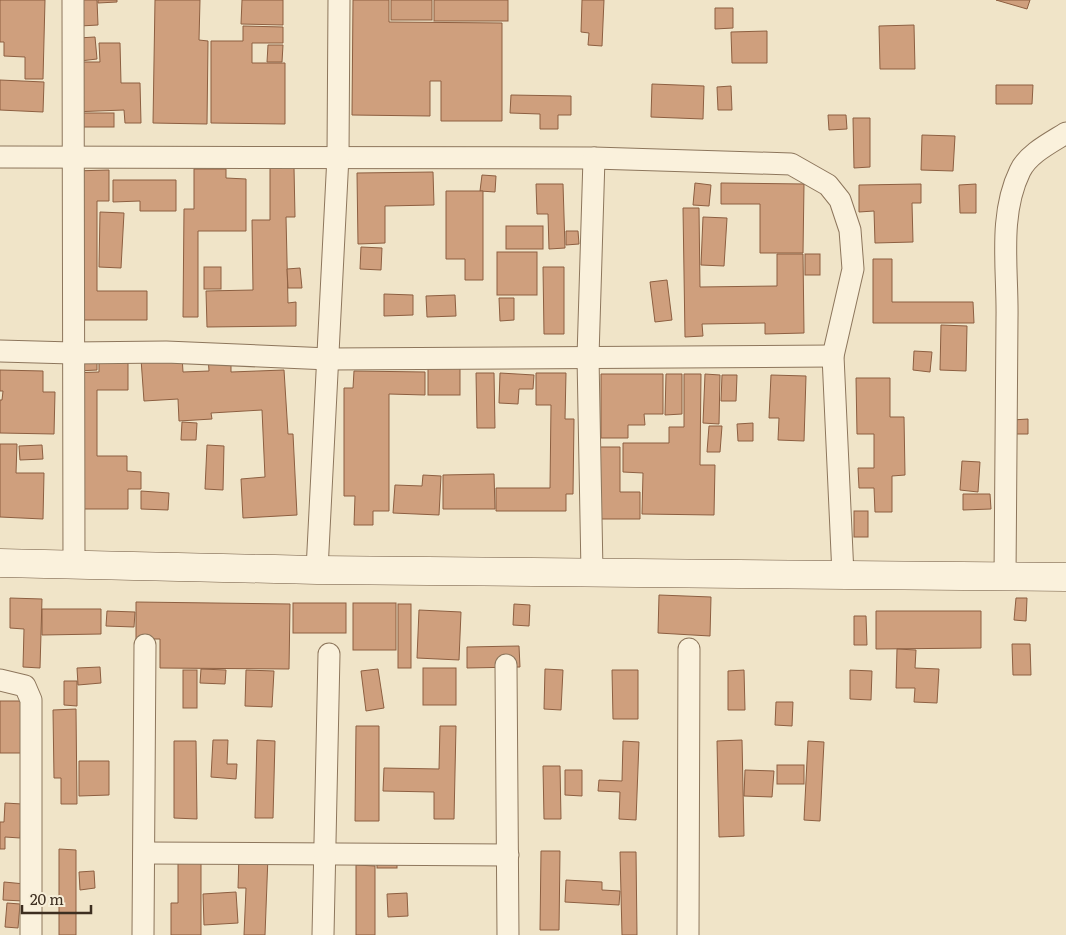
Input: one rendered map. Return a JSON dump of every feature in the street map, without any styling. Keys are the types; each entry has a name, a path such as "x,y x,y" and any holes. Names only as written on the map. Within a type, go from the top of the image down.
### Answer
{"main road":[{"path":"0,563 317,570 1066,577"}],"street":[{"path":"73,0 72,353 74,566"},
{"path":"317,570 338,156 339,0"},
{"path":"1005,577 1008,278 1006,224 1013,189 1020,170 1032,156 1066,133"},
{"path":"0,157 338,156 594,158 791,164 828,185 840,200 850,230 853,269 833,356 843,575"},
{"path":"592,572 588,357 594,158"},
{"path":"0,351 72,353 166,352 329,359 833,356"},
{"path":"144,935 145,645"},
{"path":"688,935 689,649"},
{"path":"323,935 329,654"},
{"path":"506,665 508,935"},
{"path":"0,680 25,686 31,700 31,935"},
{"path":"144,853 508,855"}],"building":[{"path":"0,0 45,0 43,79 25,79 25,57 4,56 4,42 0,42"},
{"path":"79,0 97,0 98,25 80,26"},
{"path":"98,0 117,0 117,2 98,3"},
{"path":"155,0 200,0 199,40 208,41 207,124 153,123"},
{"path":"242,0 283,0 283,25 241,24"},
{"path":"353,0 389,0 389,22 502,23 502,121 441,121 441,81 430,81 430,116 352,115"},
{"path":"391,0 432,0 432,20 391,20"},
{"path":"434,0 508,0 508,21 434,21"},
{"path":"582,0 604,0 602,46 588,45 589,33 581,32"},
{"path":"996,0 1030,0 1027,9"},
{"path":"715,8 733,8 733,28 715,29"},
{"path":"914,25 915,69 880,69 879,26"},
{"path":"243,26 283,27 283,43 252,43 252,63 285,63 285,124 211,123 211,41 243,41"},
{"path":"767,31 767,63 732,63 731,32"},
{"path":"95,37 97,59 80,61 78,38"},
{"path":"99,43 120,43 121,83 140,83 141,123 125,123 124,110 71,112 79,62 100,62"},
{"path":"268,45 283,45 282,62 267,62"},
{"path":"0,80 44,82 43,112 0,110"},
{"path":"652,84 704,86 703,119 651,117"},
{"path":"996,85 1033,85 1032,104 996,104"},
{"path":"731,86 732,110 718,110 717,87"},
{"path":"511,95 571,96 571,115 558,115 558,129 540,129 540,114 510,113"},
{"path":"70,113 114,113 114,127 70,127"},
{"path":"828,115 846,115 847,129 829,130"},
{"path":"853,118 870,118 870,167 854,168"},
{"path":"922,135 955,136 953,171 921,170"},
{"path":"270,168 294,168 295,217 286,217 288,303 296,302 296,326 207,327 206,291 253,290 252,220 270,220"},
{"path":"194,169 226,169 226,178 246,179 246,231 198,231 198,317 183,317 184,209 194,209"},
{"path":"109,170 109,201 97,201 97,291 147,291 147,320 73,320 73,171"},
{"path":"433,172 434,205 385,206 385,243 358,244 357,173"},
{"path":"482,175 496,176 495,192 480,191"},
{"path":"113,180 176,180 176,211 140,211 140,201 113,202"},
{"path":"695,183 711,185 709,206 693,205"},
{"path":"721,183 804,184 803,253 760,253 760,204 721,204"},
{"path":"536,184 563,184 565,248 549,249 548,214 537,214"},
{"path":"921,184 921,203 912,203 913,242 875,243 874,211 859,212 859,185"},
{"path":"976,184 976,213 960,213 959,185"},
{"path":"446,191 483,191 483,280 465,280 465,259 446,259"},
{"path":"683,208 699,208 700,287 777,286 777,254 803,254 804,333 765,334 765,323 702,324 703,336 685,337"},
{"path":"100,212 124,213 121,268 99,267"},
{"path":"703,217 727,218 724,266 701,265"},
{"path":"506,226 543,226 543,249 506,249"},
{"path":"566,231 578,231 579,244 566,245"},
{"path":"361,247 382,248 381,270 360,269"},
{"path":"497,252 537,252 537,295 497,295"},
{"path":"805,254 820,254 820,275 805,275"},
{"path":"873,259 892,259 892,302 973,302 974,323 873,323"},
{"path":"204,267 221,267 221,289 204,289"},
{"path":"543,267 564,267 564,334 544,334"},
{"path":"300,268 302,288 288,288 287,269"},
{"path":"667,280 672,320 655,322 650,282"},
{"path":"384,294 413,295 413,315 384,316"},
{"path":"455,295 456,316 427,317 426,296"},
{"path":"499,298 514,298 514,320 500,321"},
{"path":"941,325 967,326 966,371 940,370"},
{"path":"914,351 932,352 930,372 913,370"},
{"path":"182,356 183,372 209,371 208,357 231,356 231,372 284,370 288,434 293,434 297,515 243,518 241,479 265,477 262,410 211,413 212,419 179,421 178,399 144,401 141,359"},
{"path":"99,357 128,357 128,390 97,390 97,456 127,456 127,471 141,472 141,489 128,489 128,509 79,509 70,373 99,372"},
{"path":"97,359 97,370 77,371 76,361"},
{"path":"428,363 460,363 460,395 428,395"},
{"path":"0,370 43,371 43,392 55,392 54,434 0,433 0,400 2,400 3,391 0,391"},
{"path":"354,371 425,372 425,395 389,394 389,511 373,511 373,525 354,525 355,496 344,496 344,388 353,388"},
{"path":"476,373 494,373 495,428 477,428"},
{"path":"500,373 534,375 533,389 519,389 518,404 499,403"},
{"path":"536,373 566,373 565,419 574,419 573,494 566,494 566,511 496,511 496,488 550,488 551,405 536,405"},
{"path":"601,374 663,374 663,414 644,414 645,425 628,425 628,438 601,438"},
{"path":"666,374 682,374 682,414 665,415"},
{"path":"684,374 701,374 700,465 715,465 714,515 642,514 643,473 623,472 623,443 669,443 669,427 684,427"},
{"path":"705,374 720,375 719,424 703,423"},
{"path":"722,375 737,375 736,401 721,401"},
{"path":"771,375 806,376 804,441 778,440 779,418 769,418"},
{"path":"856,378 890,378 890,417 904,417 905,475 892,476 892,512 875,512 874,488 859,488 858,468 874,468 874,434 857,434"},
{"path":"1028,419 1028,434 1012,434 1012,420"},
{"path":"182,422 197,423 196,440 181,440"},
{"path":"753,423 753,441 738,441 737,424"},
{"path":"709,426 722,426 720,452 707,452"},
{"path":"0,444 17,444 16,473 44,473 43,519 0,517"},
{"path":"42,445 43,459 20,460 19,446"},
{"path":"207,445 224,446 223,490 205,489"},
{"path":"600,447 620,447 620,492 640,492 640,519 601,519"},
{"path":"962,461 980,462 978,492 960,490"},
{"path":"494,474 495,509 443,509 443,475"},
{"path":"423,475 441,476 439,515 393,513 395,485 422,486"},
{"path":"141,491 169,493 168,510 141,509"},
{"path":"963,494 990,494 991,509 963,510"},
{"path":"854,511 868,511 868,537 854,537"},
{"path":"659,595 711,597 710,636 658,633"},
{"path":"10,598 42,599 40,668 23,667 24,629 10,628"},
{"path":"1016,598 1027,598 1026,621 1014,620"},
{"path":"136,602 290,604 289,669 160,668 160,639 136,639"},
{"path":"293,603 346,603 346,633 293,633"},
{"path":"353,603 396,603 396,650 353,650"},
{"path":"398,604 411,604 411,668 398,668"},
{"path":"514,604 530,605 529,626 513,625"},
{"path":"42,609 101,609 101,634 42,635"},
{"path":"419,610 461,612 459,660 417,658"},
{"path":"107,611 135,612 134,627 106,626"},
{"path":"876,611 981,611 981,648 876,649"},
{"path":"854,616 866,616 867,645 854,645"},
{"path":"1012,644 1030,644 1031,675 1013,675"},
{"path":"519,646 520,667 467,668 467,647"},
{"path":"897,649 916,650 915,668 939,669 937,703 914,702 915,688 896,688"},
{"path":"100,667 101,683 78,685 77,668"},
{"path":"423,668 456,668 456,705 423,705"},
{"path":"201,669 226,670 225,684 200,683"},
{"path":"378,669 384,708 366,711 361,671"},
{"path":"545,669 563,670 561,710 544,709"},
{"path":"183,670 197,670 197,708 183,708"},
{"path":"246,670 274,671 272,707 245,706"},
{"path":"612,670 638,670 638,719 613,719"},
{"path":"744,670 745,710 728,710 728,671"},
{"path":"850,670 872,671 871,700 850,699"},
{"path":"64,681 77,681 77,706 64,705"},
{"path":"0,701 22,701 21,753 0,753"},
{"path":"776,702 793,702 792,726 775,725"},
{"path":"76,709 77,804 61,804 61,778 54,778 53,710"},
{"path":"356,726 379,726 379,821 355,821"},
{"path":"440,726 456,726 454,819 434,819 434,792 383,791 384,768 439,769"},
{"path":"213,740 228,740 227,764 237,764 236,779 211,777"},
{"path":"257,740 275,741 273,818 255,818"},
{"path":"742,740 744,836 719,837 717,741"},
{"path":"174,741 196,741 197,819 174,818"},
{"path":"623,741 639,742 636,820 619,819 620,792 598,791 599,780 622,781"},
{"path":"808,741 824,742 820,821 804,820"},
{"path":"79,761 109,761 109,795 79,796"},
{"path":"777,765 804,765 804,784 777,784"},
{"path":"543,766 560,766 561,819 544,819"},
{"path":"565,770 582,770 582,796 565,795"},
{"path":"745,770 774,771 772,797 744,796"},
{"path":"5,803 22,804 20,838 5,837 5,849 0,849 0,822 4,822"},
{"path":"59,849 76,850 76,935 59,935"},
{"path":"541,851 560,851 559,930 540,930"},
{"path":"620,852 636,852 637,935 622,935"},
{"path":"239,855 268,856 265,935 244,935 246,888 238,888"},
{"path":"377,856 397,856 397,868 377,868"},
{"path":"178,857 201,857 201,935 171,935 171,903 178,903"},
{"path":"356,865 375,866 375,935 356,935"},
{"path":"94,871 95,888 80,890 79,872"},
{"path":"566,880 602,882 602,890 620,891 619,905 565,902"},
{"path":"4,882 25,884 23,901 3,900"},
{"path":"236,892 238,923 204,925 203,894"},
{"path":"407,893 408,916 388,917 387,894"},
{"path":"7,903 20,904 18,928 5,927"}]}
